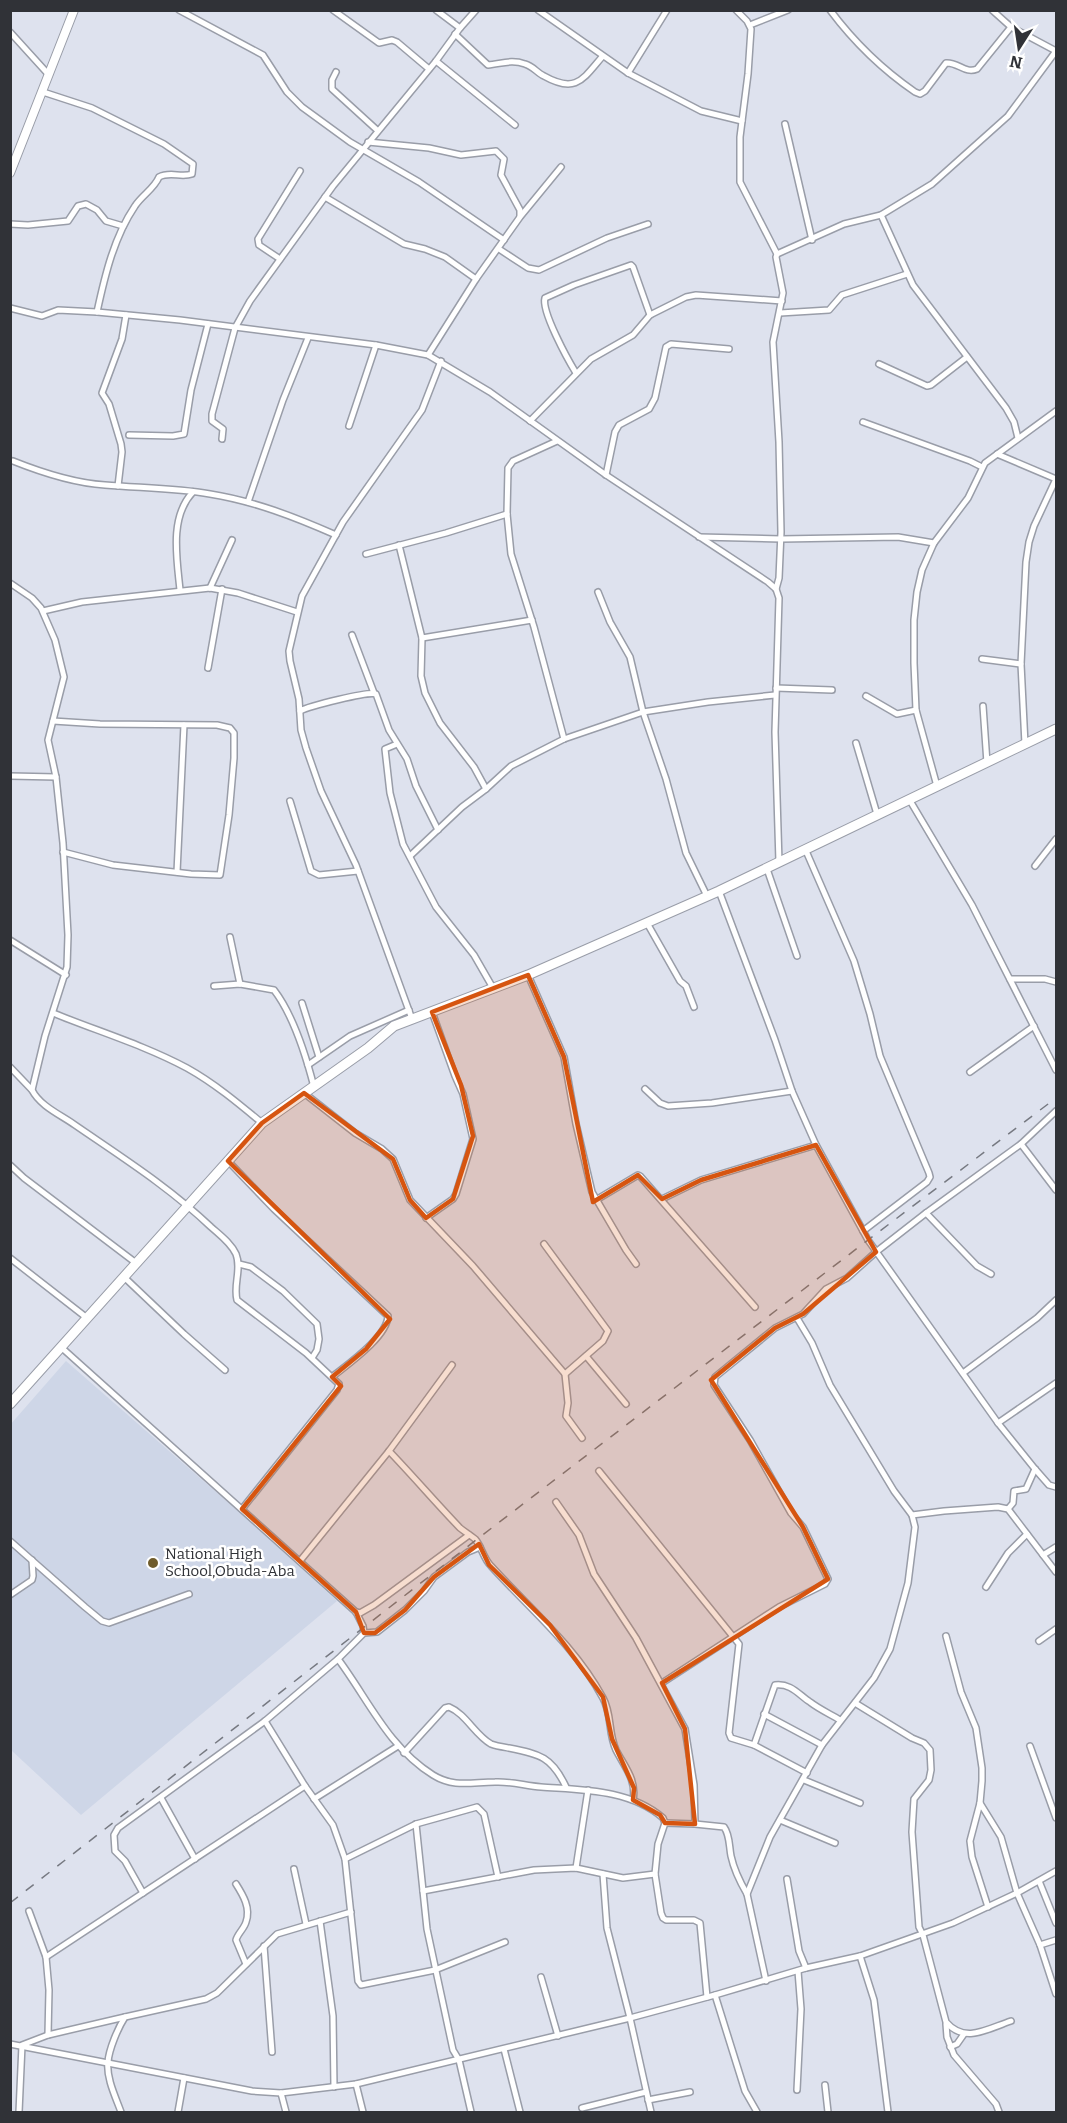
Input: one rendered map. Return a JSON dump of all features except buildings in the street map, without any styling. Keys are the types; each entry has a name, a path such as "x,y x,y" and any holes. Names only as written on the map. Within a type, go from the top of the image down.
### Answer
{"highway":[{"path":"10,1404 262,1123 368,1048 410,1015 432,1012 528,975 647,923 806,851 877,814 1056,729"}],"street":[{"path":"11,169 74,10"},
{"path":"179,10 263,55 287,92 302,107 362,149 419,182 504,240"},
{"path":"333,10 379,43 392,40 397,42 429,69"},
{"path":"436,10 460,28"},
{"path":"222,439 223,429 211,418 235,328 250,301 362,149 476,10"},
{"path":"538,10 602,57 628,73 701,111 742,121"},
{"path":"628,73 667,10"},
{"path":"736,10 750,25 751,38 740,137 740,182 777,254 782,301 773,342 779,442 781,539 779,578 776,589 778,611 775,695 779,863"},
{"path":"750,25 788,10"},
{"path":"830,10 888,73 920,94 925,91 946,63 966,70 977,69 1011,27"},
{"path":"777,254 844,224 881,215 932,184 1008,116 1056,51 1011,27 992,10"},
{"path":"10,32 49,75"},
{"path":"455,34 488,65 513,61 524,63 546,77 567,83 575,84 581,81 602,57"},
{"path":"436,61 515,125"},
{"path":"336,72 332,80 332,89 377,130"},
{"path":"43,92 92,108 164,144 192,164 192,174 186,176 171,173 159,177 156,184 136,204 123,226 108,264 97,312"},
{"path":"785,124 812,240"},
{"path":"368,142 429,148 461,154 496,151 504,159 501,175 520,210 520,217"},
{"path":"428,355 476,279 520,217 561,167"},
{"path":"280,259 259,245 258,239 300,171"},
{"path":"325,197 404,244 445,257 476,279"},
{"path":"10,224 27,225 68,221 78,206 86,204 97,210 106,221 123,226"},
{"path":"881,215 918,294 1006,408 1014,422 1018,438"},
{"path":"499,249 528,268 539,270 607,238 648,224"},
{"path":"576,373 545,308 545,298 631,265 650,315"},
{"path":"780,313 829,310 842,295 908,274"},
{"path":"530,421 591,359 633,335 650,315 686,297 696,295 782,301"},
{"path":"10,308 42,316 58,310 208,324 376,345 428,355 490,392 606,475 776,589"},
{"path":"118,486 121,444 109,404 102,393 122,339 126,315"},
{"path":"129,435 184,434 191,390 208,324"},
{"path":"248,502 283,400 308,338"},
{"path":"606,475 615,432 619,425 649,409 655,398 666,347 672,344 729,349"},
{"path":"349,426 376,345"},
{"path":"879,364 927,386 967,357"},
{"path":"308,1065 350,1036 410,1015 358,871 321,791 301,730 296,684 289,656 297,612 302,596 336,534 422,410 441,361"},
{"path":"937,786 916,710 914,663 916,592 922,570 934,543 968,498 982,467 1056,411"},
{"path":"863,422 970,460 982,467"},
{"path":"557,441 513,461 508,468 507,514 512,554 564,739"},
{"path":"997,454 1056,479 1034,526 1026,562 1021,664 1025,745"},
{"path":"13,461 56,476 104,485 193,492 248,502 336,534"},
{"path":"180,590 177,559 179,521 183,504 193,492"},
{"path":"366,554 507,514"},
{"path":"698,537 781,539 898,537 934,543"},
{"path":"210,588 232,540"},
{"path":"399,544 422,638 421,676 425,693 441,723 474,767 486,789"},
{"path":"10,583 32,598 43,611 55,640 64,676 48,740 56,777 63,852 68,935 66,975 38,1060 32,1090"},
{"path":"43,611 74,603 210,588 222,589 297,612"},
{"path":"208,668 222,589"},
{"path":"598,592 610,622 630,657 643,712 666,778 686,853 707,896"},
{"path":"422,638 532,620"},
{"path":"352,636 387,723 407,759 416,786 438,830"},
{"path":"982,658 1021,664"},
{"path":"776,688 832,690"},
{"path":"300,711 312,706 375,693"},
{"path":"410,856 471,799 486,789 516,762 564,739 643,712 775,695"},
{"path":"866,696 897,714 916,710"},
{"path":"983,706 987,763"},
{"path":"53,721 100,724 217,725 230,728 234,733 234,758 221,874 216,876 113,864 63,852"},
{"path":"177,872 184,725"},
{"path":"856,742 877,814"},
{"path":"397,744 386,749 385,764 395,817 403,844 436,907 474,955 493,988"},
{"path":"10,776 56,777"},
{"path":"909,799 972,904 1056,1070"},
{"path":"290,801 311,871 319,875 358,871"},
{"path":"1035,866 1056,839"},
{"path":"806,851 854,961 880,1056 908,1127 930,1173 927,1182 863,1231"},
{"path":"767,869 797,956"},
{"path":"719,891 776,1040 792,1091 816,1144 863,1231 998,1423 1049,1485 1056,1487"},
{"path":"647,923 680,981 686,986 694,1007"},
{"path":"230,937 240,984"},
{"path":"10,940 66,975"},
{"path":"528,975 564,1057 590,1187 636,1264"},
{"path":"1010,979 1045,979 1056,982"},
{"path":"214,986 240,984 274,990 283,1002 308,1065 314,1087"},
{"path":"302,1004 319,1057"},
{"path":"426,1218 453,1199 456,1194 473,1139 460,1085 432,1012"},
{"path":"53,1013 187,1068 221,1090 262,1123"},
{"path":"970,1072 1034,1026"},
{"path":"10,1067 43,1103 189,1204 232,1248 239,1264 236,1284 237,1300 312,1358 339,1384 337,1390 242,1509"},
{"path":"645,1089 668,1106 712,1103 792,1091"},
{"path":"304,1093 393,1159 410,1200 473,1266 565,1374 568,1403 566,1416 582,1438"},
{"path":"662,1683 779,1607 825,1584 828,1579 803,1527 791,1513 750,1440 713,1383 715,1377 775,1329 797,1318 826,1289 847,1278 926,1213 1021,1144 1056,1111"},
{"path":"662,1199 701,1180 816,1144"},
{"path":"1021,1144 1056,1190"},
{"path":"228,1161 274,1209 388,1316 388,1323 382,1332 366,1349 332,1377"},
{"path":"10,1165 136,1263"},
{"path":"596,1200 638,1175 662,1199 755,1307"},
{"path":"926,1213 977,1266 991,1274"},
{"path":"544,1244 607,1328 606,1337 565,1374"},
{"path":"10,1258 87,1318"},
{"path":"239,1264 251,1267 283,1291 317,1324 319,1339 317,1350 312,1358"},
{"path":"124,1277 225,1370"},
{"path":"963,1373 1037,1318 1056,1300"},
{"path":"747,1894 770,1837 822,1745 874,1677 890,1649 908,1583 915,1527 912,1515 894,1491 830,1385 812,1343 797,1318"},
{"path":"62,1348 356,1612 364,1633"},
{"path":"586,1356 626,1404"},
{"path":"300,1561 389,1451 452,1365"},
{"path":"998,1423 1056,1383"},
{"path":"389,1451 480,1547 489,1565 550,1625 603,1697 609,1712 612,1739 618,1754 626,1764 634,1788 633,1800"},
{"path":"1008,1509 1012,1503 1014,1491 1026,1489 1035,1469"},
{"path":"599,1471 734,1636 739,1647 729,1736 754,1745 807,1773"},
{"path":"556,1502 579,1535 594,1574 636,1638 685,1729 694,1785 695,1824"},
{"path":"912,1515 944,1511 1008,1509 1056,1572"},
{"path":"986,1587 1008,1553 1027,1534"},
{"path":"356,1612 360,1613 374,1605 469,1535"},
{"path":"10,1541 102,1621 109,1623 189,1594"},
{"path":"143,1893 125,1861 115,1851 114,1835 125,1823 265,1721 338,1659 364,1633 377,1632 405,1610 434,1577 468,1552 480,1547"},
{"path":"1043,1555 1056,1547"},
{"path":"10,1595 32,1580 32,1560"},
{"path":"1039,1641 1056,1629"},
{"path":"946,1636 961,1692 976,1728 982,1768 980,1803 970,1840 988,1907"},
{"path":"338,1659 398,1746 433,1775 449,1782 471,1784 498,1782 588,1790 633,1800 660,1815 664,1823 658,1844 655,1874 663,1918 666,1920 694,1920 700,1923 707,1997"},
{"path":"754,1745 773,1688 780,1684 798,1690 810,1703 840,1720"},
{"path":"855,1703 924,1743 930,1750 929,1780 914,1799 912,1832 920,1931 946,2022 946,2037 950,2048 996,2104 999,2112"},
{"path":"404,1753 445,1708 449,1707 491,1744 534,1752 542,1756 556,1767 566,1787"},
{"path":"764,1714 822,1745"},
{"path":"265,1721 333,1826 345,1859 358,1981 361,1985 435,1970 505,1942"},
{"path":"314,1799 398,1746"},
{"path":"1030,1746 1056,1818"},
{"path":"804,1780 860,1803"},
{"path":"46,1957 305,1786"},
{"path":"576,1868 588,1790"},
{"path":"161,1798 195,1859"},
{"path":"980,1803 1001,1837 1017,1893 1040,1946 1056,1994"},
{"path":"345,1859 416,1824 477,1807 484,1814 498,1877"},
{"path":"780,1820 836,1844"},
{"path":"664,1823 720,1826 727,1831 739,1882 747,1894 766,1981"},
{"path":"416,1824 427,1929 453,2050 459,2060 471,2112"},
{"path":"423,1891 534,1870 576,1868 623,1878 655,1874"},
{"path":"294,1869 306,1924"},
{"path":"10,2044 252,2091 281,2092 356,2084 630,2018 806,1968 860,1956 923,1935 988,1907 1056,1871"},
{"path":"603,1874 607,1929 651,2112"},
{"path":"788,1879 799,1951 806,1968"},
{"path":"1039,1881 1056,1923"},
{"path":"236,1884 246,1900 248,1915 236,1940 246,1964"},
{"path":"29,1911 46,1957 49,1990 48,2035"},
{"path":"22,2045 48,2035 206,1999 218,1993 277,1934 351,1912"},
{"path":"320,1921 333,2016 333,2087"},
{"path":"1040,1946 1056,1940"},
{"path":"264,1946 272,2052"},
{"path":"860,1956 874,2000 888,2112"},
{"path":"797,2090 801,2019 798,1971"},
{"path":"541,1977 558,2036"},
{"path":"715,1995 745,2091 757,2112"},
{"path":"121,2112 110,2079 108,2062 118,2029 125,2017"},
{"path":"946,2022 953,2030 964,2034 975,2033 1011,2021"},
{"path":"950,2048 959,2043 964,2034"},
{"path":"19,2112 22,2045"},
{"path":"504,2049 520,2112"},
{"path":"178,2112 184,2078"},
{"path":"356,2084 363,2112"},
{"path":"825,2085 828,2112"},
{"path":"281,2092 286,2112"},
{"path":"582,2108 646,2092"},
{"path":"648,2100 690,2092"}],"highlighted area":[{"path":"528,975 564,1057 593,1202 638,1175 662,1199 701,1180 816,1145 876,1252 803,1314 775,1328 711,1380 803,1527 828,1579 662,1683 685,1729 695,1824 665,1823 660,1815 633,1800 634,1788 612,1739 603,1697 550,1625 489,1565 479,1544 434,1577 405,1610 375,1633 364,1633 356,1612 242,1509 341,1386 332,1377 366,1349 390,1319 228,1161 262,1123 304,1093 393,1159 410,1200 426,1218 453,1199 473,1136 461,1085 432,1012"}],"shaded area":[{"name":"National High School,Obuda-Aba","path":"66,1361 337,1601 81,1815 11,1750 10,1425"}],"railway":[{"path":"10,1903 476,1540 1056,1098"}],"place":[{"name":"National High School,Obuda-Aba","path":"153,1563"}]}
